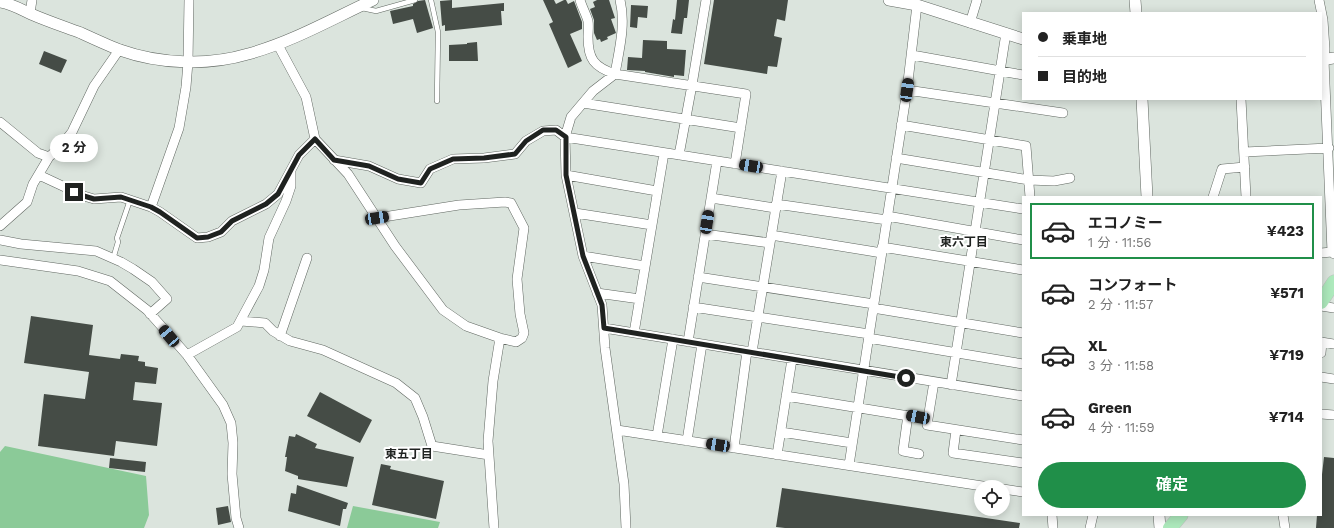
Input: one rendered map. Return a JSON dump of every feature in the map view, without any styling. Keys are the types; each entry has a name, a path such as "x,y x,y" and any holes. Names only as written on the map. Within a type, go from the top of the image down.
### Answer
{"main road":[{"path":"1322,300 1334,282"},
{"path":"1170,528 1180,516"}],"street":[{"path":"30,13 32,0"},
{"path":"151,207 178,133 186,87 189,0"},
{"path":"0,2 11,4 119,50 142,57 188,62 218,60 247,55 278,44 373,0"},
{"path":"580,0 588,21 588,44 590,55 595,63 603,70 615,74 746,94 736,164"},
{"path":"620,0 623,11 623,24 615,74 593,91 571,117 566,137 566,175 583,256 602,305 605,348 624,484 626,528"},
{"path":"679,155 706,0"},
{"path":"889,0 917,6 1022,39"},
{"path":"970,23 977,0"},
{"path":"1136,0 1136,12"},
{"path":"1319,0 1321,12"},
{"path":"848,465 907,90 917,6"},
{"path":"1322,15 1326,59 1333,253 1322,253"},
{"path":"951,385 1006,34"},
{"path":"278,44 306,97 315,139 348,174 395,246 443,310 466,326 516,342 522,338 524,333 520,314 517,279 524,228 511,203 505,202 460,205 377,218"},
{"path":"0,226 27,202 33,184 49,157 60,148 72,132 94,86 119,50"},
{"path":"912,56 1022,75"},
{"path":"907,90 1063,113"},
{"path":"1142,100 1147,196"},
{"path":"1242,100 1246,196"},
{"path":"583,103 741,128"},
{"path":"0,122 38,153 49,157"},
{"path":"901,126 1026,146 1030,196"},
{"path":"334,160 369,166 398,179 421,183 430,169 453,159 484,158 515,154 526,141 543,130 556,130 566,137 1022,208"},
{"path":"39,175 84,196 94,199 121,197 151,207 197,238 208,237 221,232 232,221 266,204 278,194 299,155 315,139"},
{"path":"1244,152 1329,148"},
{"path":"634,333 664,153"},
{"path":"896,158 1029,180 1054,181 1070,178"},
{"path":"688,342 717,161"},
{"path":"1213,196 1222,169 1245,167"},
{"path":"187,355 237,327 241,321 259,286 264,270 269,238 286,201 291,186 291,170"},
{"path":"734,448 750,352 758,317 782,171"},
{"path":"566,175 657,191"},
{"path":"711,198 887,218 1022,240"},
{"path":"575,213 652,225"},
{"path":"705,234 882,250 1022,270"},
{"path":"0,240 21,244 96,251 113,258 152,282 166,299 150,314"},
{"path":"583,256 645,266"},
{"path":"280,336 308,258"},
{"path":"0,260 78,271 110,280 150,314 187,355 223,405 230,423 233,442 232,474 234,503 239,528"},
{"path":"698,277 1022,333"},
{"path":"597,293 640,299"},
{"path":"1322,306 1334,308"},
{"path":"693,307 868,336 956,354 1022,364"},
{"path":"241,321 266,323 280,336 290,341 323,350 396,383 415,398 432,446 489,455"},
{"path":"604,328 1022,396"},
{"path":"494,528 488,441 493,381 500,338"},
{"path":"657,436 673,339"},
{"path":"1322,342 1334,344"},
{"path":"687,441 702,344"},
{"path":"777,455 792,359"},
{"path":"1322,377 1334,379"},
{"path":"934,382 928,425 1022,440"},
{"path":"786,396 928,419"},
{"path":"1322,414 1334,415"},
{"path":"908,415 903,452 919,454"},
{"path":"617,430 974,485"},
{"path":"956,430 953,453 1022,463"},
{"path":"781,432 852,442"},
{"path":"1010,490 1022,492"},
{"path":"1052,516 1053,528"},
{"path":"1090,528 1093,516"},
{"path":"1159,516 1160,528"},
{"path":"1283,516 1285,528"}],"lane":[{"path":"358,7 376,11 415,0"},
{"path":"431,0 438,32 437,101"},
{"path":"113,258 118,242 117,238 130,200"}],"green space":[{"path":"5,446 146,476 149,515 144,528 0,528 0,452"},
{"path":"353,506 440,522 438,528 347,528"}],"building":[{"path":"425,0 433,28 417,33 413,19 393,24 390,11 413,6 413,4 418,1"},
{"path":"452,0 452,8 504,3 504,11 501,11 502,25 445,31 445,25 442,26 440,1"},
{"path":"543,0 554,0 556,4 564,0 566,0 568,4 574,1 582,22 582,29 570,34 582,61 568,68 549,24 553,22"},
{"path":"597,0 609,0 615,18 611,19 616,33 607,37 608,39 601,42 600,39 597,40 594,33 594,20 590,9 595,7 593,2"},
{"path":"677,0 689,0 687,18 684,18 682,34 671,33 673,19 675,20"},
{"path":"714,0 788,0 785,21 777,19 774,36 782,38 777,67 768,66 767,74 704,64"},
{"path":"631,5 648,6 647,18 638,17 637,28 630,27"},
{"path":"643,40 667,41 667,49 686,50 684,76 674,75 674,77 645,71 627,70 628,57 642,58"},
{"path":"477,42 478,61 449,61 449,45"},
{"path":"44,51 67,60 61,73 39,64"},
{"path":"31,316 93,325 89,355 120,359 121,354 139,356 138,361 145,362 145,366 158,368 156,384 135,382 133,400 162,403 157,446 116,441 114,456 38,446 44,394 85,399 89,372 24,363"},
{"path":"320,392 372,420 360,443 307,416"},
{"path":"296,434 317,444 315,448 354,457 347,487 298,479 298,476 285,471 287,457 285,457 289,436 295,437"},
{"path":"1324,457 1334,458 1334,528 1316,528 1317,516 1322,516 1322,474"},
{"path":"110,458 146,462 145,472 109,468"},
{"path":"381,464 391,466 390,469 444,481 436,519 372,505"},
{"path":"297,485 348,503 346,509 343,509 340,526 288,511 291,493 296,494"},
{"path":"782,488 1020,523 1019,528 776,527"},
{"path":"228,506 231,522 218,525 216,508"}],"district":[{"name":"東六丁目","path":"964,242"},
{"name":"東五丁目","path":"409,454"}],"route":[{"path":"74,192 94,199 121,197 151,207 189,234 197,238 208,237 221,232 232,221 266,204 278,194 299,155 315,139 334,160 369,166 398,179 421,183 430,169 453,159 484,158 515,154 526,141 543,130 556,130 566,137 566,175 573,202 583,256 602,305 604,328 906,378"}]}
